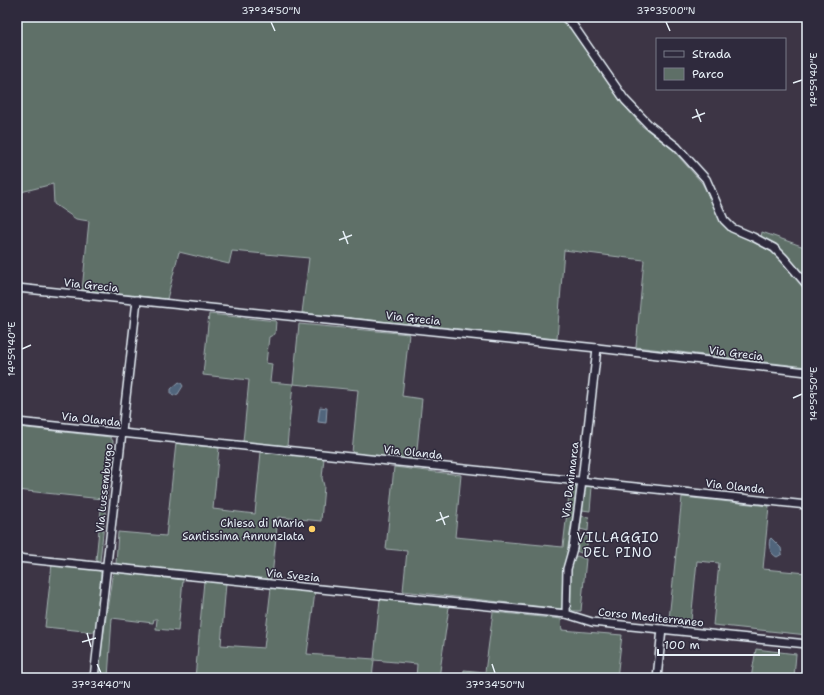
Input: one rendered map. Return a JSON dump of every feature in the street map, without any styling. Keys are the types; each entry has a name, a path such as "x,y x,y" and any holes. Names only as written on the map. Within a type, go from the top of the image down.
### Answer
{"street":[{"path":"564,17 573,26 625,100 649,125 677,147 706,179 724,220 732,228 774,248 807,285"},
{"name":"Via Grecia","path":"17,288 597,348 807,372"},
{"name":"Via Lussemburgo","path":"94,678 137,300"},
{"name":"Via Danimarca","path":"566,614 567,569 573,548 597,348"},
{"name":"Via Olanda","path":"17,422 807,505"},
{"name":"Via Svezia","path":"17,558 566,614"},
{"name":"Corso Mediterraneo","path":"566,614 592,622 807,644"},
{"path":"657,678 662,629"}],"green space":[{"path":"17,17 558,17 570,28 621,102 642,126 672,149 702,183 722,221 731,230 770,251 780,259 807,291 807,367 636,347 644,260 564,250 557,339 302,313 309,258 232,251 229,264 179,252 167,299 82,290 89,221 76,219 54,204 53,184 17,193"},
{"path":"762,232 807,248 807,282 785,253 761,237"},
{"path":"209,314 276,321 275,334 269,337 266,363 272,364 270,382 293,384 287,446 243,442 249,380 203,375"},
{"path":"299,324 409,334 402,396 422,399 416,460 352,453 358,390 293,384"},
{"path":"17,427 110,437 113,441 100,561 96,560 102,499 17,490"},
{"path":"176,443 219,448 213,509 255,514 261,452 324,458 322,478 324,486 321,521 278,517 272,577 270,579 116,564 118,532 166,536"},
{"path":"394,467 461,475 455,537 563,547 570,486 575,486 577,488 564,573 562,609 403,591 407,551 386,549"},
{"path":"586,486 592,487 590,511 582,510"},
{"path":"682,497 769,506 763,569 807,573 807,635 713,625 719,563 697,561 691,621 669,619"},
{"path":"582,516 589,517 588,531 580,529"},
{"path":"578,536 588,536 586,553 576,551"},
{"path":"577,556 586,559 581,611 573,611 570,608 569,583 572,558"},
{"path":"52,564 97,568 101,573 98,620 94,632 45,627"},
{"path":"116,572 183,580 178,631 156,629 157,619 154,619 153,623 112,618 108,678 97,678 112,577 113,573"},
{"path":"204,581 226,583 221,645 264,648 271,588 315,592 307,654 374,659 380,599 449,607 439,678 416,678 417,664 374,660 372,678 195,678"},
{"path":"493,612 561,619 562,630 622,635 617,678 463,678 464,670 485,672"},
{"path":"756,649 796,654 794,678 751,678"}],"water":[{"path":"179,382 183,386 178,394 173,396 171,394 171,389"},
{"path":"320,407 327,408 326,423 318,422"},
{"path":"771,538 781,548 782,554 777,557 773,554 769,547 769,541"}],"place":[{"name":"Chiesa di Maria Santissima Annunziata","path":"312,529"}],"district":[{"name":"VILLAGGIO DEL PINO","path":"618,544"}]}
